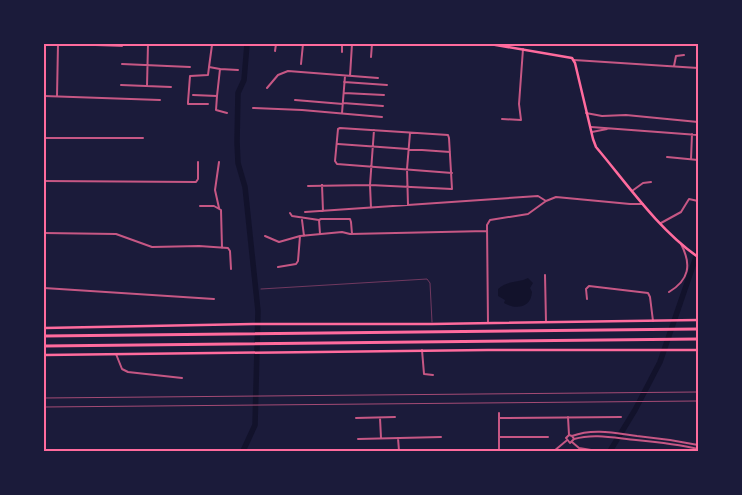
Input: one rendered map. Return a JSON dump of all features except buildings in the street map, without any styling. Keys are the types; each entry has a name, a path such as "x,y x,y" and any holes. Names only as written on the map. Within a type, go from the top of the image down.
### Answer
{"highway":[{"path":"44,336 698,330"},
{"path":"44,346 698,339"}],"main road":[{"path":"473,44 488,44 570,57 574,60 596,147 643,204 689,251 698,257"},
{"path":"44,328 698,320"},
{"path":"44,355 422,350 698,350"}],"street":[{"path":"57,96 58,44"},
{"path":"69,44 122,46"},
{"path":"147,86 148,44"},
{"path":"161,44 191,44"},
{"path":"208,104 188,104 190,76 208,75 212,45 224,44"},
{"path":"275,51 276,44"},
{"path":"301,64 303,44"},
{"path":"342,44 342,52"},
{"path":"350,76 352,44"},
{"path":"371,58 372,44"},
{"path":"502,119 520,120 524,50"},
{"path":"674,66 676,56 684,55"},
{"path":"574,60 698,68"},
{"path":"122,64 190,67"},
{"path":"209,67 238,70"},
{"path":"220,69 216,110 228,113"},
{"path":"267,88 278,75 288,71 378,78"},
{"path":"342,113 345,76"},
{"path":"698,79 698,86"},
{"path":"344,82 386,85"},
{"path":"120,85 171,87"},
{"path":"344,93 384,96"},
{"path":"193,95 217,96"},
{"path":"44,96 160,100"},
{"path":"295,100 383,106"},
{"path":"253,108 382,117"},
{"path":"586,113 602,116 626,115 698,122"},
{"path":"590,127 607,129"},
{"path":"308,186 370,185 450,190 452,187 452,172 448,135 338,128 336,163 452,172"},
{"path":"591,132 607,129 698,135"},
{"path":"371,208 370,185 374,130"},
{"path":"408,205 407,169 410,133"},
{"path":"691,159 692,134"},
{"path":"44,138 143,138"},
{"path":"337,144 450,152"},
{"path":"667,157 698,160"},
{"path":"44,180 196,182 198,179 198,162"},
{"path":"219,162 216,190 221,212 222,248"},
{"path":"632,191 643,183 651,182"},
{"path":"322,186 323,211"},
{"path":"305,212 538,196 546,201"},
{"path":"488,323 487,225 492,218 528,214 546,201 556,197 643,204"},
{"path":"661,223 681,212 689,200 698,201"},
{"path":"200,206 219,208"},
{"path":"290,213 292,216 319,220 350,219 352,234"},
{"path":"278,267 296,264 298,261 302,236 302,220"},
{"path":"319,220 320,234"},
{"path":"265,236 279,242 302,236 342,232 352,234 487,231"},
{"path":"44,233 116,234 152,247 199,246 230,249 231,269"},
{"path":"669,292 679,285 687,268 688,257 680,242"},
{"path":"545,276 546,322"},
{"path":"587,299 586,289 589,286 648,293 653,321"},
{"path":"44,288 214,298"},
{"path":"422,350 424,373 433,375"},
{"path":"116,354 122,369 128,372 182,378"},
{"path":"499,413 499,451"},
{"path":"356,418 395,417"},
{"path":"566,441 569,435 568,417"},
{"path":"499,418 621,417"},
{"path":"380,418 381,438"},
{"path":"573,439 586,432 606,432 640,436 698,449"},
{"path":"569,435 579,448 596,451"},
{"path":"554,451 566,441 589,436 698,445"},
{"path":"358,439 441,437"},
{"path":"499,437 548,437"},
{"path":"398,438 399,451"}],"lane":[{"path":"261,289 427,279 430,283 432,324"}],"shaded area":[{"path":"528,278 533,283 530,288 532,292 531,297 526,304 518,307 509,305 504,303 505,300 498,296 498,289 502,286"}],"waterway":[{"path":"243,451 255,425 258,311 245,187 238,163 237,142 238,93 244,80 247,44"},
{"path":"610,451 635,410 660,362 698,251"}],"railway":[{"path":"44,398 698,392"},
{"path":"44,407 698,401"}]}
